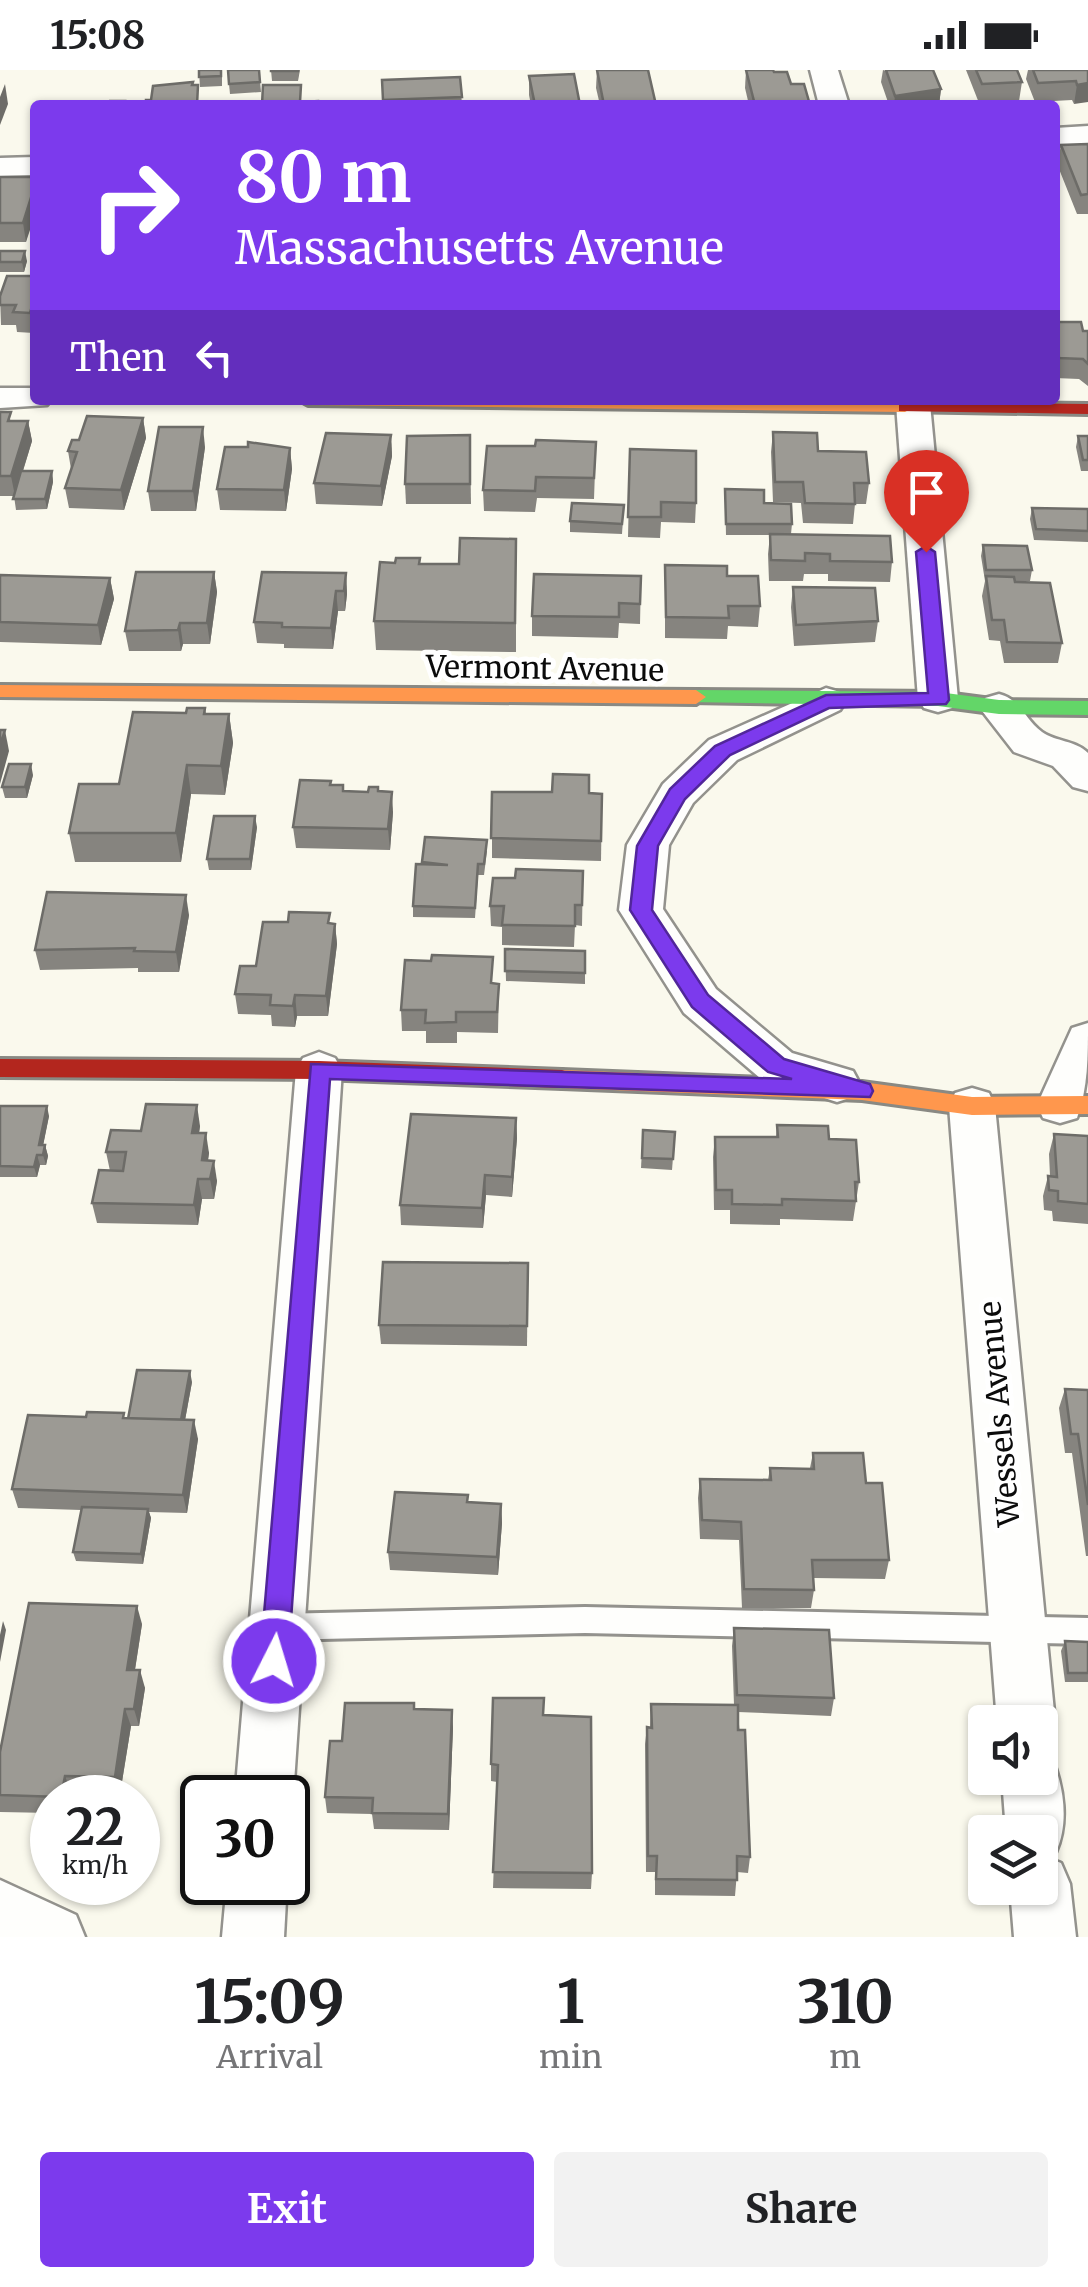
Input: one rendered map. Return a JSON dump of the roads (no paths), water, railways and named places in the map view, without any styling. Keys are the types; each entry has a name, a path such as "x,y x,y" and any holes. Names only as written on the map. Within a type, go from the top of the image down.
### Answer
{"street":[{"path":"824,70 833,100"},
{"path":"1060,136 1088,135"},
{"path":"0,167 30,166"},
{"path":"0,398 30,398"},
{"path":"912,405 938,700"},
{"path":"1000,405 1088,408"},
{"name":"Vermont Avenue","path":"0,692 938,700 1000,707 1088,708"},
{"path":"826,701 722,750 678,794 648,846 641,910 700,1001 776,1066 862,1091"},
{"path":"1000,707 1028,742 1067,756 1088,777"},
{"path":"0,1068 319,1070 862,1091 972,1106 1074,1105 1088,1040"},
{"path":"266,1775 319,1070"},
{"name":"Wessels Avenue","path":"972,1106 1024,1705"},
{"path":"253,1937 255,1905"},
{"path":"1042,1905 1044,1937"},
{"path":"0,1910 54,1937"}],"lane":[{"path":"277,1627 586,1620 1088,1631"}]}
